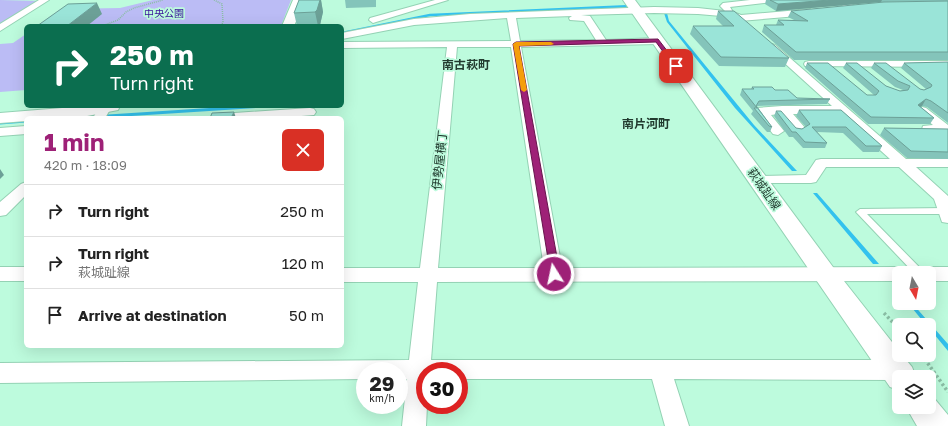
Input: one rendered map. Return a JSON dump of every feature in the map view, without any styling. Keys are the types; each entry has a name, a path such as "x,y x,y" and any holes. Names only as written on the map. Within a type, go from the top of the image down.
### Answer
{"main road":[{"path":"289,24 299,0"},
{"name":"萩城趾線","path":"636,5 658,41 895,370"},
{"path":"30,116 105,112"},
{"path":"0,118 24,116"},
{"path":"927,414 936,426"}],"street":[{"path":"2,26 45,0"},
{"path":"344,27 444,0"},
{"path":"752,28 724,6 772,0"},
{"path":"833,0 858,4"},
{"path":"831,10 858,4"},
{"path":"344,36 414,22 444,18 568,13 636,5 682,13 738,16 816,11"},
{"path":"568,13 572,18 587,18 602,42"},
{"path":"682,13 702,21"},
{"path":"511,15 554,274"},
{"path":"763,39 863,129 941,196 947,215"},
{"path":"344,45 658,41"},
{"name":"伊勢屋横丁","path":"420,362 452,44"},
{"path":"913,52 931,64"},
{"path":"792,64 948,64"},
{"path":"829,64 841,74"},
{"path":"856,64 867,73"},
{"path":"886,64 898,74"},
{"path":"782,110 800,129"},
{"path":"778,131 760,111 842,110"},
{"path":"916,129 947,130 922,111"},
{"path":"250,116 310,112"},
{"path":"863,129 886,129"},
{"path":"0,132 24,130"},
{"path":"758,180 811,179 821,163 948,163"},
{"path":"0,211 24,189"},
{"path":"0,274 24,274"},
{"path":"344,275 892,274"},
{"path":"936,274 948,274"},
{"path":"660,369 677,426"},
{"path":"468,370 660,369 892,374"},
{"path":"0,373 416,370"},
{"name":"伊勢屋横丁","path":"414,426 416,404"}],"lane":[{"path":"913,266 860,212 947,215"}],"path":[{"path":"107,24 118,20 126,12 134,8 163,0"},
{"path":"214,0 222,4 222,24"},
{"path":"884,313 892,322"},
{"path":"927,362 948,392"}],"green space":[{"path":"0,0 39,1 0,24"},
{"name":"中央公園","path":"153,0 291,0 282,24 40,24 61,9 120,8"},
{"path":"24,35 24,90 0,92 0,44 13,43"}],"shaded area":[{"path":"664,13 667,13 669,21 754,125 797,171 792,171 735,108 667,22"},
{"path":"813,193 817,193 879,264 873,264"},
{"path":"914,310 918,310 925,318 920,318"},
{"path":"936,330 948,344 948,351 936,336"}],"building":[{"path":"299,0 320,0 315,12 294,13"},
{"path":"770,0 830,0 778,4"},
{"path":"948,1 948,52 796,52 764,25 784,25 778,20 808,21 791,11 884,2"},
{"path":"97,3 70,24 40,24 68,4"},
{"path":"718,11 734,11 789,58 721,57 693,26 734,26"},
{"path":"948,62 948,113 926,99 918,105 934,118 871,117 807,63 828,63 867,95 876,95 879,91 846,63 857,63 886,86 900,91 908,90 910,86 898,81 874,63 886,63 920,89 924,90 932,85 904,63"},
{"path":"752,87 772,87 775,90 788,90 797,98 830,99 759,101 756,106 772,127 769,126 754,108 757,108 742,89 754,89"},
{"path":"799,110 841,110 882,146 866,146 846,127 812,127 827,143 805,142 796,132 792,132 776,111 781,111 796,128 802,129 810,124"},
{"path":"234,112 232,116 211,116 212,113"},
{"path":"884,128 948,129 948,152 911,151"}],"waterway":[{"path":"344,33 430,15 632,6"},
{"path":"108,116 232,108"},
{"path":"0,123 24,121"}],"slow traffic":[{"path":"524,90 516,44 551,44"}],"district":[{"name":"南古萩町","path":"466,65"},
{"name":"南片河町","path":"646,124"}],"route":[{"path":"554,274 516,44 573,44 574,42 658,41 676,66"}]}
